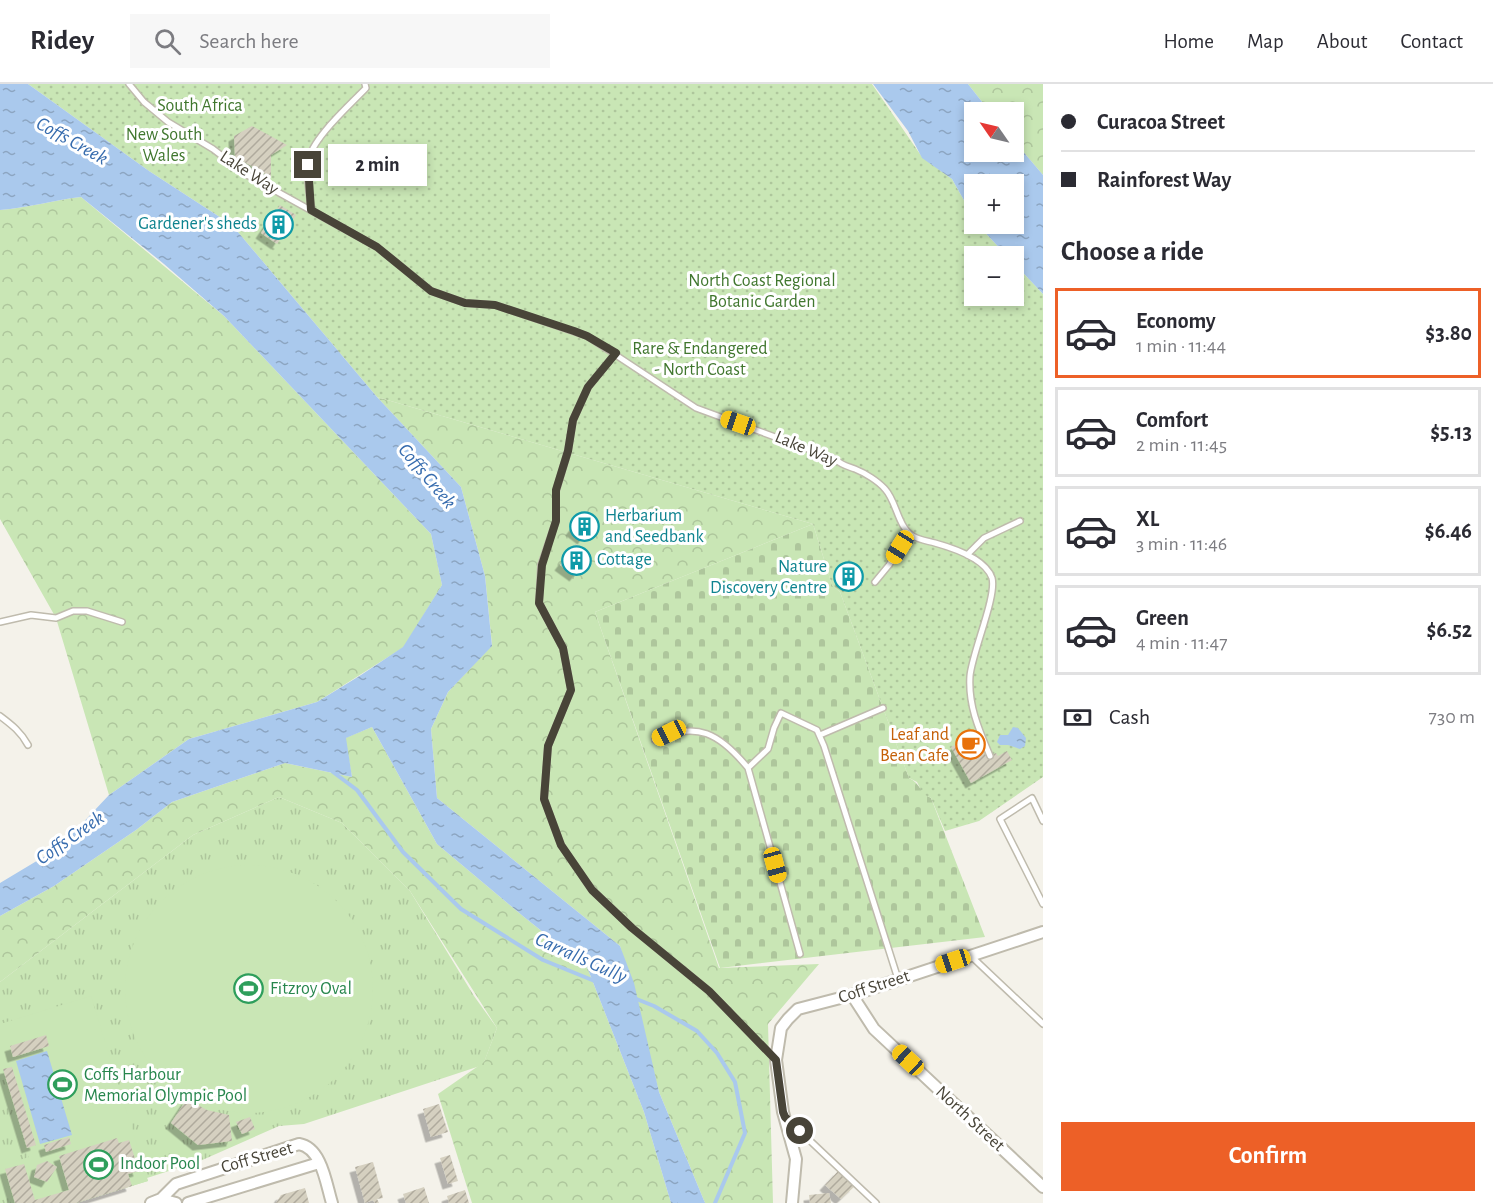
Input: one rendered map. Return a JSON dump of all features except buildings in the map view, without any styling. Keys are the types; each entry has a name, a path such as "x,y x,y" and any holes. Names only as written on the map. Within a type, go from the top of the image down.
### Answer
{"street":[{"name":"Coff Street","path":"776,1060 781,1028 798,1010 852,995 1043,932"},
{"name":"North Street","path":"852,995 874,1029 1043,1187"},
{"path":"776,1060 785,1117 796,1159 792,1203"},
{"name":"Coff Street","path":"156,1201 176,1184 299,1144 314,1152 319,1162 214,1199 188,1203"},
{"path":"319,1162 332,1203"},
{"name":"Coff Street","path":"156,1201 176,1203"}],"lane":[{"name":"Lake Way","path":"129,84 144,102 168,122 213,149 247,175 377,247 431,291 465,303 495,305 587,336 696,408 779,437 862,472 885,489 908,532"},
{"path":"311,210 309,158 319,139 366,88 365,84"},
{"path":"616,353 588,387 573,420 568,451 556,490 556,521 542,565 539,603 563,648 571,690 548,746 544,799 561,845 592,890 632,928 709,991 776,1060"},
{"path":"967,555 984,538 1020,521"},
{"path":"875,582 889,565 908,532 915,537 967,555 982,565 992,579 991,596 970,679 975,718 990,756"},
{"path":"0,622 31,615 56,618 73,611 87,611 122,621"},
{"path":"819,735 883,708"},
{"path":"748,768 768,749 781,713 817,730 898,979"},
{"path":"0,716 15,727 28,745"},
{"path":"655,740 684,729 702,732 720,740 748,768 800,954"},
{"path":"1042,899 1000,819 1032,798 1043,821"},
{"path":"971,956 1043,1024"},
{"path":"785,1117 876,1203"}],"green space":[{"name":"North Coast Regional Botanic Garden","path":"28,84 872,84 922,157 952,179 964,200 964,234 986,234 998,246 964,246 964,306 1024,306 1024,274 1043,294 1043,777 979,821 945,831 931,798 923,794 917,782 909,778 840,592 832,585 813,524 377,397 232,225 149,171"},
{"path":"968,84 1043,84 1043,175 1024,153 1024,102 982,102"},
{"path":"81,197 224,316 431,534 442,585 404,647 317,702 189,739 109,795 56,618 0,519 0,210"},
{"path":"377,397 813,524 595,612 719,968 819,964 768,1024 773,1203 705,1203 659,1092 620,946 437,798 431,729 448,692 492,645 485,576 461,487"},
{"path":"813,524 832,585 840,592 909,778 931,798 985,937 720,968 595,612"},
{"path":"372,727 437,844 587,967 644,1112 671,1203 472,1203 438,1094 484,1062 497,1028 410,891 342,823 279,797 193,835 0,982 0,916 54,886 136,830 172,802 285,763 352,777 345,738"},
{"path":"279,797 342,823 410,891 474,996 497,1028 483,1065 304,1124 279,1126 200,1161 147,1178 148,1181 76,1203 0,1203 0,982 193,835"},
{"name":"Fitzroy Oval","path":"237,865 261,865 296,874 318,886 337,901 352,920 364,942 371,965 373,989 371,1013 364,1036 352,1058 337,1077 308,1098 285,1108 261,1113 237,1113 213,1108 190,1098 170,1085 153,1068 140,1048 130,1025 125,1001 125,977 130,953 140,930 153,910 170,893 190,880 213,870"},
{"name":"Coffs Harbour Memorial Olympic Pool","path":"91,996 148,1181 76,1203 11,1203 0,1166 29,1157 0,1061 0,1024"}],"water":[{"name":"Coffs Creek","path":"0,84 28,84 149,171 232,225 377,397 461,487 485,576 492,646 448,692 431,729 437,798 620,946 634,983 659,1092 705,1203 671,1203 644,1112 587,967 437,844 372,727 346,738 352,777 285,763 172,802 136,830 54,886 0,916 0,883 60,847 109,795 189,739 317,702 361,675 403,647 442,585 431,534 224,316 164,264 81,197 0,210"},
{"path":"873,84 968,84 982,102 964,102 964,162 1024,162 1024,153 1043,175 1043,294 1024,274 1024,246 998,246 986,234 1024,234 1024,174 964,174 964,200 952,179 922,158 908,131"},
{"path":"1013,727 1018,728 1026,738 1025,746 1020,749 1000,745 997,742 1000,735 1008,735"},
{"path":"47,1051 72,1135 40,1144 16,1061"}],"waterway":[{"path":"370,175 379,164 400,147"},
{"name":"Carralls Gully","path":"333,772 357,790 403,852 461,909 543,960 597,982"},
{"name":"Carralls Gully","path":"634,998 654,1006 697,1031 717,1053 735,1082 745,1133 715,1203"}],"place":[{"name":"Gardener's sheds","path":"278,224"},
{"name":"Herbarium and Seedbank","path":"584,526"},
{"name":"Cottage","path":"576,560"},
{"name":"Nature Discovery Centre","path":"848,577"},
{"name":"Leaf and Bean Cafe","path":"970,745"},
{"name":"Fitzroy Oval","path":"249,989"},
{"name":"Coffs Harbour Memorial Olympic Pool","path":"63,1085"},
{"name":"Indoor Pool","path":"99,1164"}],"route":[{"path":"308,165 311,210 377,247 431,291 448,299 465,303 495,305 574,331 616,353 588,387 573,420 568,451 556,490 556,521 542,565 539,603 563,648 571,690 548,746 544,799 561,845 592,890 632,928 734,1014 776,1060 783,1112 785,1117 800,1131"}],"park label":[{"name":"South Africa","path":"200,106"},
{"name":"New South Wales","path":"164,145"},
{"name":"Rare & Endangered - North Coast","path":"700,359"}]}
